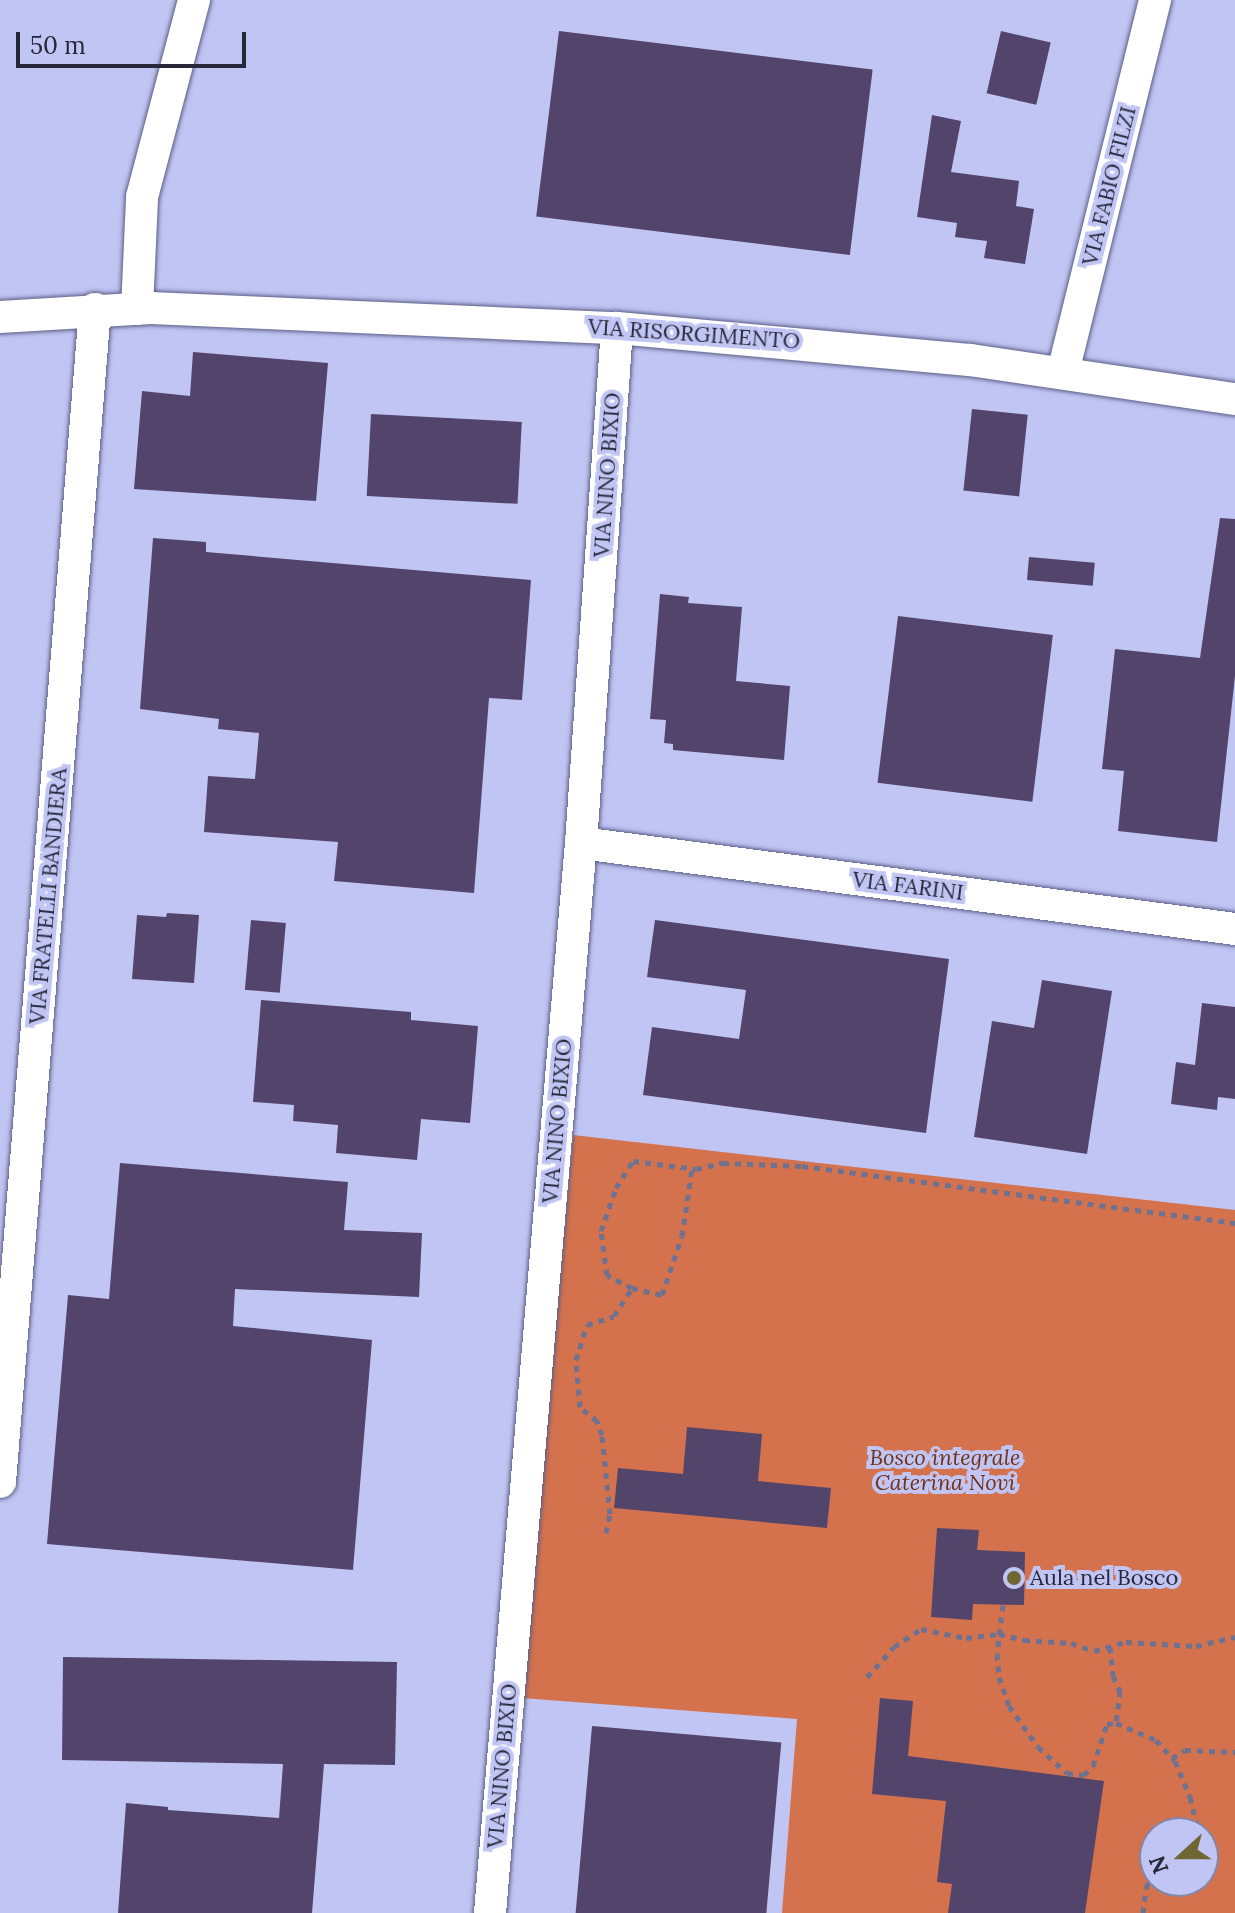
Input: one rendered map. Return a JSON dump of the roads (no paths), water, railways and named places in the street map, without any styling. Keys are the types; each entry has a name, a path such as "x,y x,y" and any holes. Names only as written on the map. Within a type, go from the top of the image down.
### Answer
{"street":[{"path":"144,309 142,197 194,0"},
{"name":"VIA FABIO FILZI","path":"1063,372 1155,0"},
{"name":"VIA RISORGIMENTO","path":"0,317 95,309 144,309 617,328 852,347 1063,372 1235,399"},
{"name":"VIA FRATELLI BANDIERA","path":"0,1482 95,309"},
{"name":"VIA NINO BIXIO","path":"490,1913 581,843 617,328"},
{"name":"VIA FARINI","path":"581,843 1235,929"}],"place":[{"name":"Aula nel Bosco","path":"1014,1578"}],"park label":[{"name":"Bosco integrale Caterina Novi","path":"945,1470"}]}
